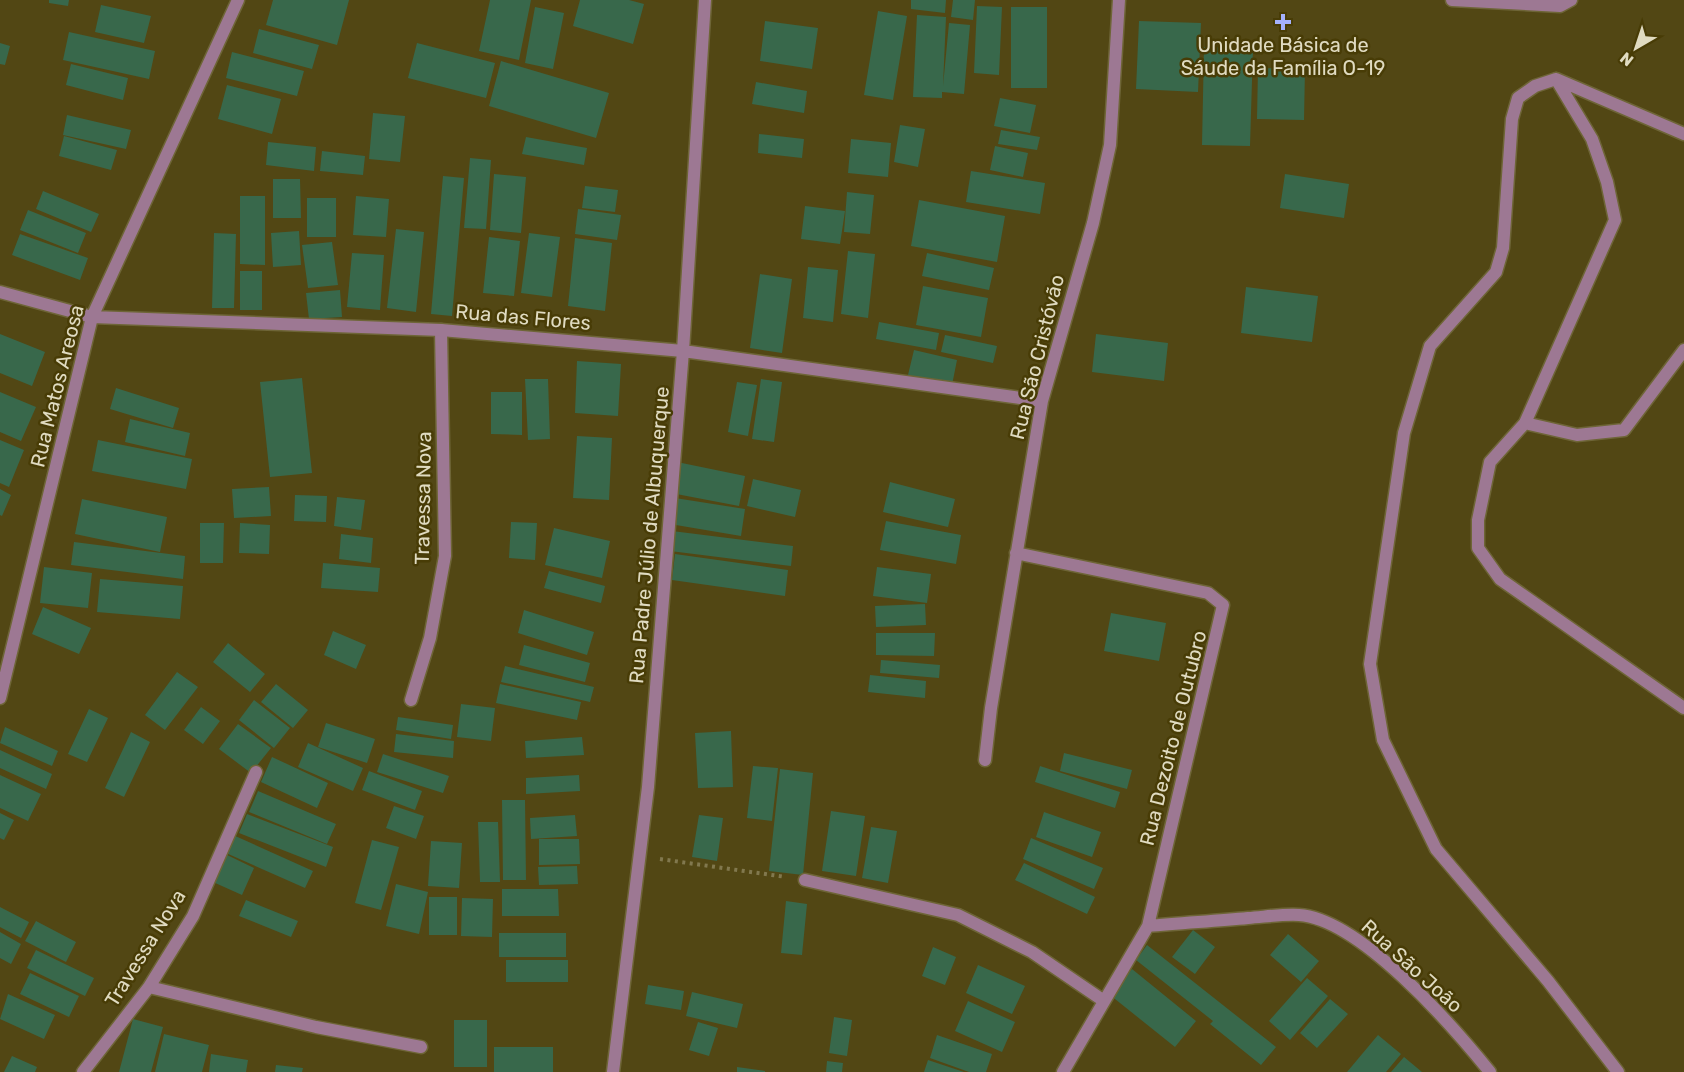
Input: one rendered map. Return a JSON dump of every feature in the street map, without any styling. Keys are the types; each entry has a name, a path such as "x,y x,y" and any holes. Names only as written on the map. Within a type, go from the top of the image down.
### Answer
{"street":[{"name":"Rua Matos Areosa","path":"0,699 92,317 238,0"},
{"name":"Rua Padre Júlio de Albuquerque","path":"613,1072 648,787 683,351 705,0"},
{"name":"Rua São Cristóvão","path":"985,760 1016,553 1042,401 1093,223 1110,145 1119,0"},
{"path":"1452,0 1560,6 1571,0"},
{"path":"1556,79 1592,139 1607,182 1615,220 1525,423 1490,462 1478,520 1478,548 1500,579 1684,708"},
{"path":"1618,1072 1548,981 1436,849 1383,740 1370,664 1404,433 1430,346 1496,272 1503,248 1512,119 1518,98 1535,86 1556,79 1684,134"},
{"name":"Rua das Flores","path":"0,292 92,317 441,330 683,351 1042,401"},
{"name":"Travessa Nova","path":"411,699 430,638 445,556 441,330"},
{"path":"1525,423 1577,435 1624,430 1684,350"},
{"name":"Rua Dezoito de Outubro","path":"1016,553 1208,593 1223,605 1148,926 1063,1072"},
{"name":"Travessa Nova","path":"83,1072 149,987 193,916 256,772"},
{"path":"805,880 958,915 1032,952 1104,1001"},
{"name":"Rua São João","path":"1148,926 1299,915 1325,920 1350,935 1425,999 1464,1040 1490,1072"},
{"path":"149,987 316,1027 421,1047"}],"path":[{"path":"639,857 726,867 805,880"}],"building":[{"path":"49,0 69,0 68,6 49,3"},
{"path":"273,0 349,0 337,45 266,25"},
{"path":"490,0 531,0 519,60 479,51"},
{"path":"580,0 629,0 644,4 633,44 573,26"},
{"path":"911,0 946,0 945,13 911,9"},
{"path":"953,0 975,0 973,20 951,17"},
{"path":"101,5 151,16 144,43 95,32"},
{"path":"977,6 1002,7 999,75 974,73"},
{"path":"535,7 564,13 553,69 525,63"},
{"path":"1011,7 1047,7 1047,88 1011,88"},
{"path":"878,11 907,16 893,100 864,95"},
{"path":"917,15 946,17 943,86 949,23 970,25 964,94 942,92 942,98 913,97"},
{"path":"765,21 818,28 812,69 760,61"},
{"path":"1139,21 1201,23 1198,92 1136,89"},
{"path":"259,29 319,45 312,69 253,53"},
{"path":"69,32 155,51 149,79 63,60"},
{"path":"0,43 10,46 5,65 0,64"},
{"path":"417,43 495,63 486,98 408,78"},
{"path":"1204,47 1253,48 1250,146 1202,145"},
{"path":"232,52 304,71 297,96 226,78"},
{"path":"501,61 609,93 596,138 489,106"},
{"path":"71,64 128,78 123,100 66,85"},
{"path":"1258,68 1305,69 1304,120 1257,119"},
{"path":"756,82 807,91 804,113 752,104"},
{"path":"227,85 281,99 272,134 218,119"},
{"path":"1000,98 1036,105 1030,133 994,126"},
{"path":"373,113 405,116 400,162 369,159"},
{"path":"67,115 131,130 126,149 63,135"},
{"path":"900,125 925,129 918,167 894,162"},
{"path":"1001,130 1040,137 1037,150 998,144"},
{"path":"759,134 804,139 802,158 758,153"},
{"path":"64,136 117,150 111,170 59,156"},
{"path":"526,137 587,148 584,165 522,154"},
{"path":"851,139 891,143 888,177 848,173"},
{"path":"268,142 316,147 314,171 266,165"},
{"path":"995,146 1028,153 1023,177 990,170"},
{"path":"322,151 365,156 363,175 320,171"},
{"path":"470,158 491,160 486,229 464,228"},
{"path":"971,171 1045,183 1040,214 966,202"},
{"path":"494,174 526,177 521,233 490,230"},
{"path":"1285,174 1349,184 1344,218 1280,208"},
{"path":"443,176 464,178 452,316 431,314"},
{"path":"273,179 300,179 301,218 273,218"},
{"path":"585,186 618,190 615,212 582,208"},
{"path":"43,191 99,214 91,232 36,209"},
{"path":"847,192 874,195 870,234 844,232"},
{"path":"240,196 265,196 265,265 240,264"},
{"path":"356,196 389,199 386,237 353,235"},
{"path":"307,198 336,198 336,237 307,237"},
{"path":"919,200 1005,216 997,262 911,246"},
{"path":"805,206 845,211 840,244 801,239"},
{"path":"578,209 621,215 617,240 575,234"},
{"path":"28,210 86,233 78,253 20,230"},
{"path":"396,229 424,232 416,312 387,308"},
{"path":"299,231 301,265 273,267 271,233"},
{"path":"214,233 236,234 234,308 212,308"},
{"path":"529,233 560,237 552,297 521,293"},
{"path":"20,234 88,258 80,280 12,255"},
{"path":"489,237 520,241 514,296 483,293"},
{"path":"575,238 612,243 605,311 568,306"},
{"path":"332,242 338,285 308,288 302,245"},
{"path":"848,251 875,254 868,318 841,314"},
{"path":"352,253 384,255 380,310 347,307"},
{"path":"927,253 994,268 989,290 922,276"},
{"path":"808,267 838,270 833,322 803,318"},
{"path":"240,271 262,271 262,310 240,310"},
{"path":"760,274 792,279 782,353 750,348"},
{"path":"923,286 988,298 981,337 916,325"},
{"path":"1246,287 1318,296 1312,342 1241,333"},
{"path":"340,290 342,317 309,319 306,293"},
{"path":"879,322 939,333 936,350 876,339"},
{"path":"0,334 45,352 32,386 0,373"},
{"path":"1096,334 1168,343 1164,381 1092,372"},
{"path":"945,335 997,346 993,363 941,352"},
{"path":"914,350 957,360 952,385 908,375"},
{"path":"577,361 621,364 618,416 575,413"},
{"path":"302,378 312,473 270,477 260,382"},
{"path":"525,379 548,379 550,439 528,440"},
{"path":"761,379 782,382 774,442 752,439"},
{"path":"737,382 757,385 748,436 728,432"},
{"path":"116,388 179,408 173,428 110,409"},
{"path":"0,392 36,407 21,441 0,432"},
{"path":"491,392 522,392 522,435 491,434"},
{"path":"130,419 190,433 185,456 125,442"},
{"path":"577,436 612,438 609,500 573,498"},
{"path":"0,440 24,450 9,487 0,483"},
{"path":"98,440 192,459 186,489 92,471"},
{"path":"677,462 745,476 739,506 671,493"},
{"path":"753,479 801,490 795,517 747,506"},
{"path":"890,482 955,499 948,527 883,512"},
{"path":"269,487 271,516 234,518 232,489"},
{"path":"0,489 11,495 2,516 0,515"},
{"path":"295,495 327,496 326,522 294,521"},
{"path":"337,497 365,500 361,530 334,526"},
{"path":"675,498 745,509 741,536 670,524"},
{"path":"82,499 167,517 160,552 75,534"},
{"path":"886,521 961,535 956,564 880,550"},
{"path":"511,522 537,523 535,560 509,558"},
{"path":"200,523 224,523 223,563 200,563"},
{"path":"240,523 270,525 269,554 239,553"},
{"path":"554,528 610,541 602,578 545,565"},
{"path":"672,531 793,546 791,566 670,551"},
{"path":"341,534 373,538 371,563 339,559"},
{"path":"74,542 185,556 183,579 71,565"},
{"path":"675,554 788,570 785,596 672,580"},
{"path":"323,563 380,568 378,592 321,588"},
{"path":"44,567 92,573 88,608 40,603"},
{"path":"877,567 931,574 927,603 873,596"},
{"path":"549,571 605,586 601,603 544,588"},
{"path":"100,579 183,586 180,619 97,612"},
{"path":"925,604 926,625 876,627 875,606"},
{"path":"43,607 91,628 79,654 32,634"},
{"path":"524,610 594,632 587,655 518,633"},
{"path":"1111,613 1166,623 1159,661 1104,651"},
{"path":"333,631 366,645 356,669 324,655"},
{"path":"876,633 935,633 934,656 876,655"},
{"path":"228,643 265,674 250,692 213,662"},
{"path":"524,645 590,663 585,682 519,665"},
{"path":"881,660 940,665 939,678 880,673"},
{"path":"505,666 594,687 590,702 501,682"},
{"path":"177,672 198,687 165,730 145,715"},
{"path":"870,675 926,681 925,698 868,692"},
{"path":"276,684 308,710 293,728 261,702"},
{"path":"500,684 581,702 577,720 496,703"},
{"path":"254,700 290,728 274,748 239,720"},
{"path":"461,704 495,708 491,741 457,737"},
{"path":"201,707 220,721 203,744 184,730"},
{"path":"89,709 108,718 87,762 68,754"},
{"path":"398,717 453,725 451,739 396,730"},
{"path":"326,723 375,739 367,763 318,747"},
{"path":"238,724 271,748 251,773 219,749"},
{"path":"5,727 58,751 52,766 0,743"},
{"path":"731,731 733,787 698,788 695,733"},
{"path":"131,732 150,742 124,797 105,788"},
{"path":"396,734 454,741 453,758 394,752"},
{"path":"582,737 584,755 526,758 525,741"},
{"path":"308,743 363,768 353,791 298,767"},
{"path":"0,750 52,774 46,789 0,768"},
{"path":"1064,753 1132,770 1127,789 1060,771"},
{"path":"383,754 449,776 443,793 377,772"},
{"path":"272,757 328,783 317,808 261,782"},
{"path":"753,766 778,768 772,821 747,818"},
{"path":"1040,766 1120,792 1115,808 1035,782"},
{"path":"780,769 813,773 803,875 769,871"},
{"path":"369,771 422,791 415,810 362,790"},
{"path":"0,775 41,794 28,821 0,808"},
{"path":"579,775 580,791 526,794 526,778"},
{"path":"258,791 336,824 327,844 249,812"},
{"path":"502,800 525,800 526,880 503,880"},
{"path":"394,806 424,816 416,839 386,828"},
{"path":"831,811 865,816 856,876 822,871"},
{"path":"1044,812 1101,832 1092,857 1036,837"},
{"path":"0,813 14,820 4,840 0,838"},
{"path":"247,814 333,847 326,867 239,833"},
{"path":"575,815 577,836 531,839 530,818"},
{"path":"699,815 723,818 717,861 692,857"},
{"path":"478,822 498,822 500,882 480,882"},
{"path":"871,827 897,831 888,883 862,878"},
{"path":"233,835 313,871 305,888 226,853"},
{"path":"1031,838 1103,868 1094,889 1023,859"},
{"path":"539,839 579,839 580,864 539,865"},
{"path":"372,840 399,847 381,910 355,903"},
{"path":"431,841 462,843 459,888 428,886"},
{"path":"225,854 254,868 242,895 213,882"},
{"path":"1024,863 1095,897 1087,914 1015,880"},
{"path":"577,866 578,884 539,885 538,867"},
{"path":"396,884 428,892 419,934 386,926"},
{"path":"502,889 558,889 559,916 502,916"},
{"path":"429,897 457,897 457,935 429,935"},
{"path":"462,898 493,899 492,937 461,936"},
{"path":"246,900 298,921 291,937 239,916"},
{"path":"786,901 807,904 802,955 781,953"},
{"path":"0,907 29,922 21,938 0,927"},
{"path":"36,921 76,942 66,962 25,941"},
{"path":"1193,930 1215,947 1195,974 1172,957"},
{"path":"0,932 21,944 11,964 0,958"},
{"path":"499,933 566,933 566,957 499,957"},
{"path":"1288,934 1319,961 1301,982 1270,955"},
{"path":"1147,945 1276,1047 1261,1065 1210,1024 1213,1021 1136,960"},
{"path":"933,947 956,957 945,985 922,976"},
{"path":"36,950 94,978 85,996 27,968"},
{"path":"506,960 568,960 568,982 506,982"},
{"path":"978,965 1025,986 1012,1014 966,993"},
{"path":"1132,969 1196,1021 1175,1047 1110,995"},
{"path":"30,973 79,996 69,1017 20,994"},
{"path":"1307,978 1328,996 1290,1040 1269,1021"},
{"path":"648,985 684,991 681,1010 645,1004"},
{"path":"692,992 743,1004 737,1028 686,1016"},
{"path":"8,994 55,1015 44,1039 0,1019"},
{"path":"1330,999 1348,1014 1317,1048 1300,1033"},
{"path":"968,1001 1015,1022 1002,1052 955,1031"},
{"path":"834,1017 852,1020 847,1056 829,1053"},
{"path":"133,1019 163,1027 151,1072 119,1072"},
{"path":"454,1020 487,1020 487,1067 454,1067"},
{"path":"698,1022 718,1028 709,1056 689,1050"},
{"path":"164,1034 209,1045 202,1072 155,1072"},
{"path":"937,1035 992,1054 986,1072 969,1072 930,1058"},
{"path":"1378,1035 1401,1054 1386,1072 1347,1072"},
{"path":"494,1047 553,1047 553,1072 494,1072"},
{"path":"211,1054 248,1060 246,1072 209,1072"},
{"path":"12,1056 37,1067 35,1072 4,1072"},
{"path":"1404,1057 1422,1072 1391,1072"},
{"path":"928,1060 964,1072 924,1072"},
{"path":"827,1061 843,1063 842,1072 826,1072"},
{"path":"276,1065 303,1068 302,1072 275,1072"},
{"path":"737,1067 765,1071 765,1072 737,1072"}],"place":[{"name":"Unidade Básica de Sáude da Família O-19","path":"1283,22"}]}
